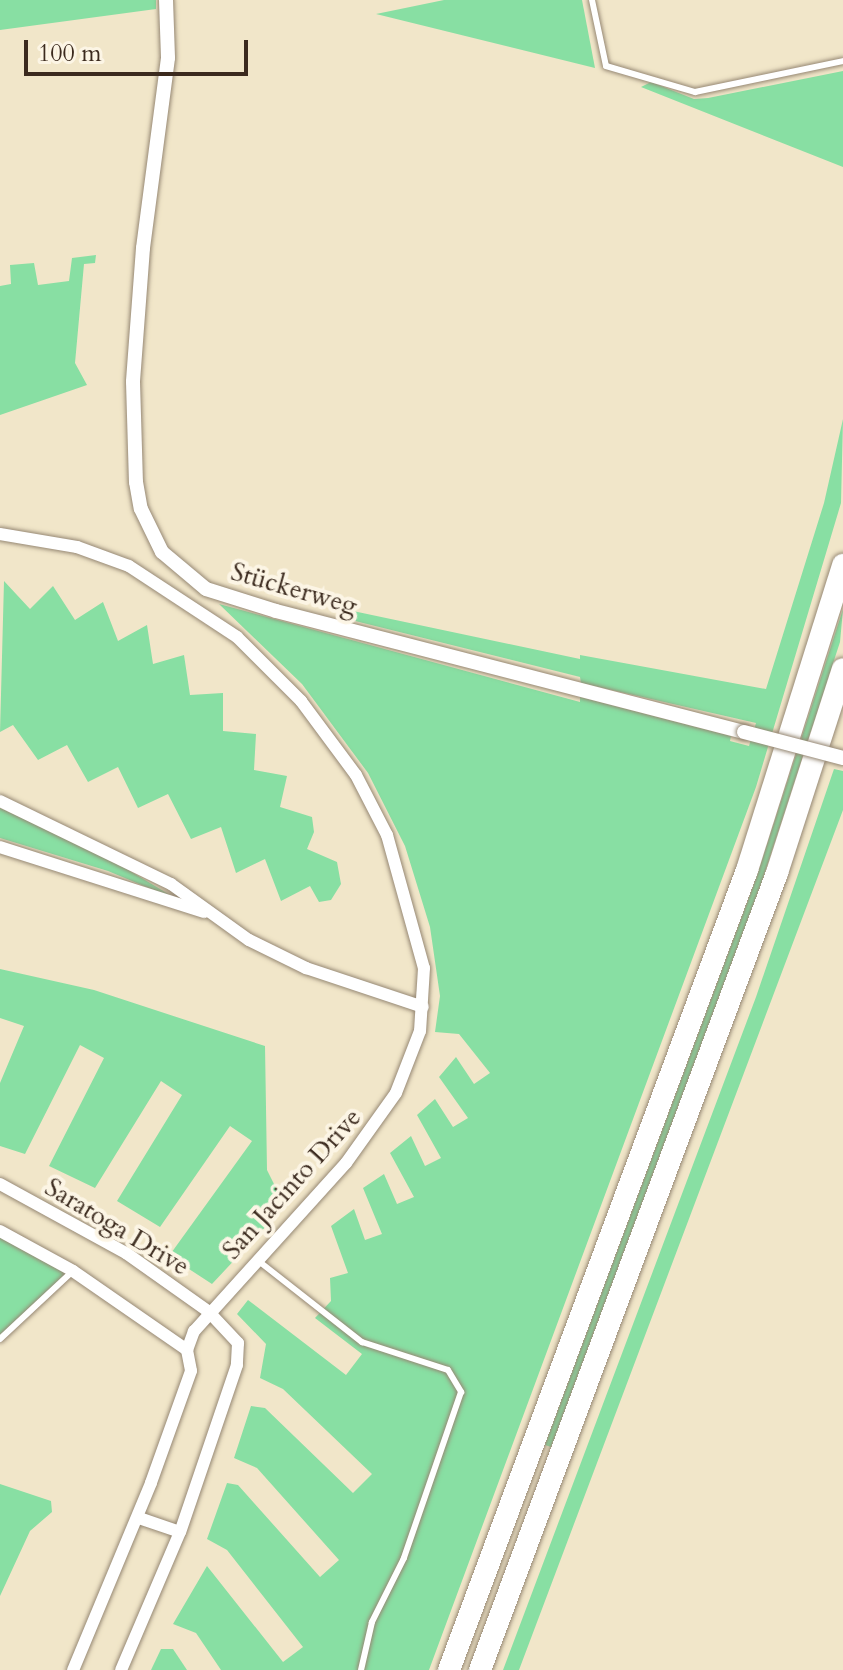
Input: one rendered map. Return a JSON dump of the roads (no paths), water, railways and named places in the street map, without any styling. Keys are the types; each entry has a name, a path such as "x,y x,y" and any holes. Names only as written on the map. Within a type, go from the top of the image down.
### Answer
{"highway":[{"path":"449,1670 742,885 843,565"},
{"path":"480,1670 772,887 843,669"}],"street":[{"name":"Stückerweg","path":"166,0 168,58 137,315 136,482 148,526 179,571 206,589 276,611 843,758"},
{"name":"San Jacinto Drive","path":"0,534 77,547 129,566 237,637 301,701 356,775 387,835 417,932 423,1007 411,1063 370,1132 208,1311 187,1350"},
{"path":"0,801 100,846 171,884 207,912 306,968 423,1007"},
{"path":"0,847 207,912"},
{"name":"Saratoga Drive","path":"0,1184 126,1253 208,1311 232,1334 239,1354 180,1532 121,1670"},
{"path":"0,1231 73,1271 187,1350 191,1371 139,1518 73,1670"},
{"path":"139,1518 180,1532"}],"lane":[{"path":"592,0 606,66 695,92 843,61"},
{"path":"255,1259 362,1342 448,1370 461,1392 413,1536 372,1622 361,1670"},
{"path":"0,1339 73,1271"}]}
